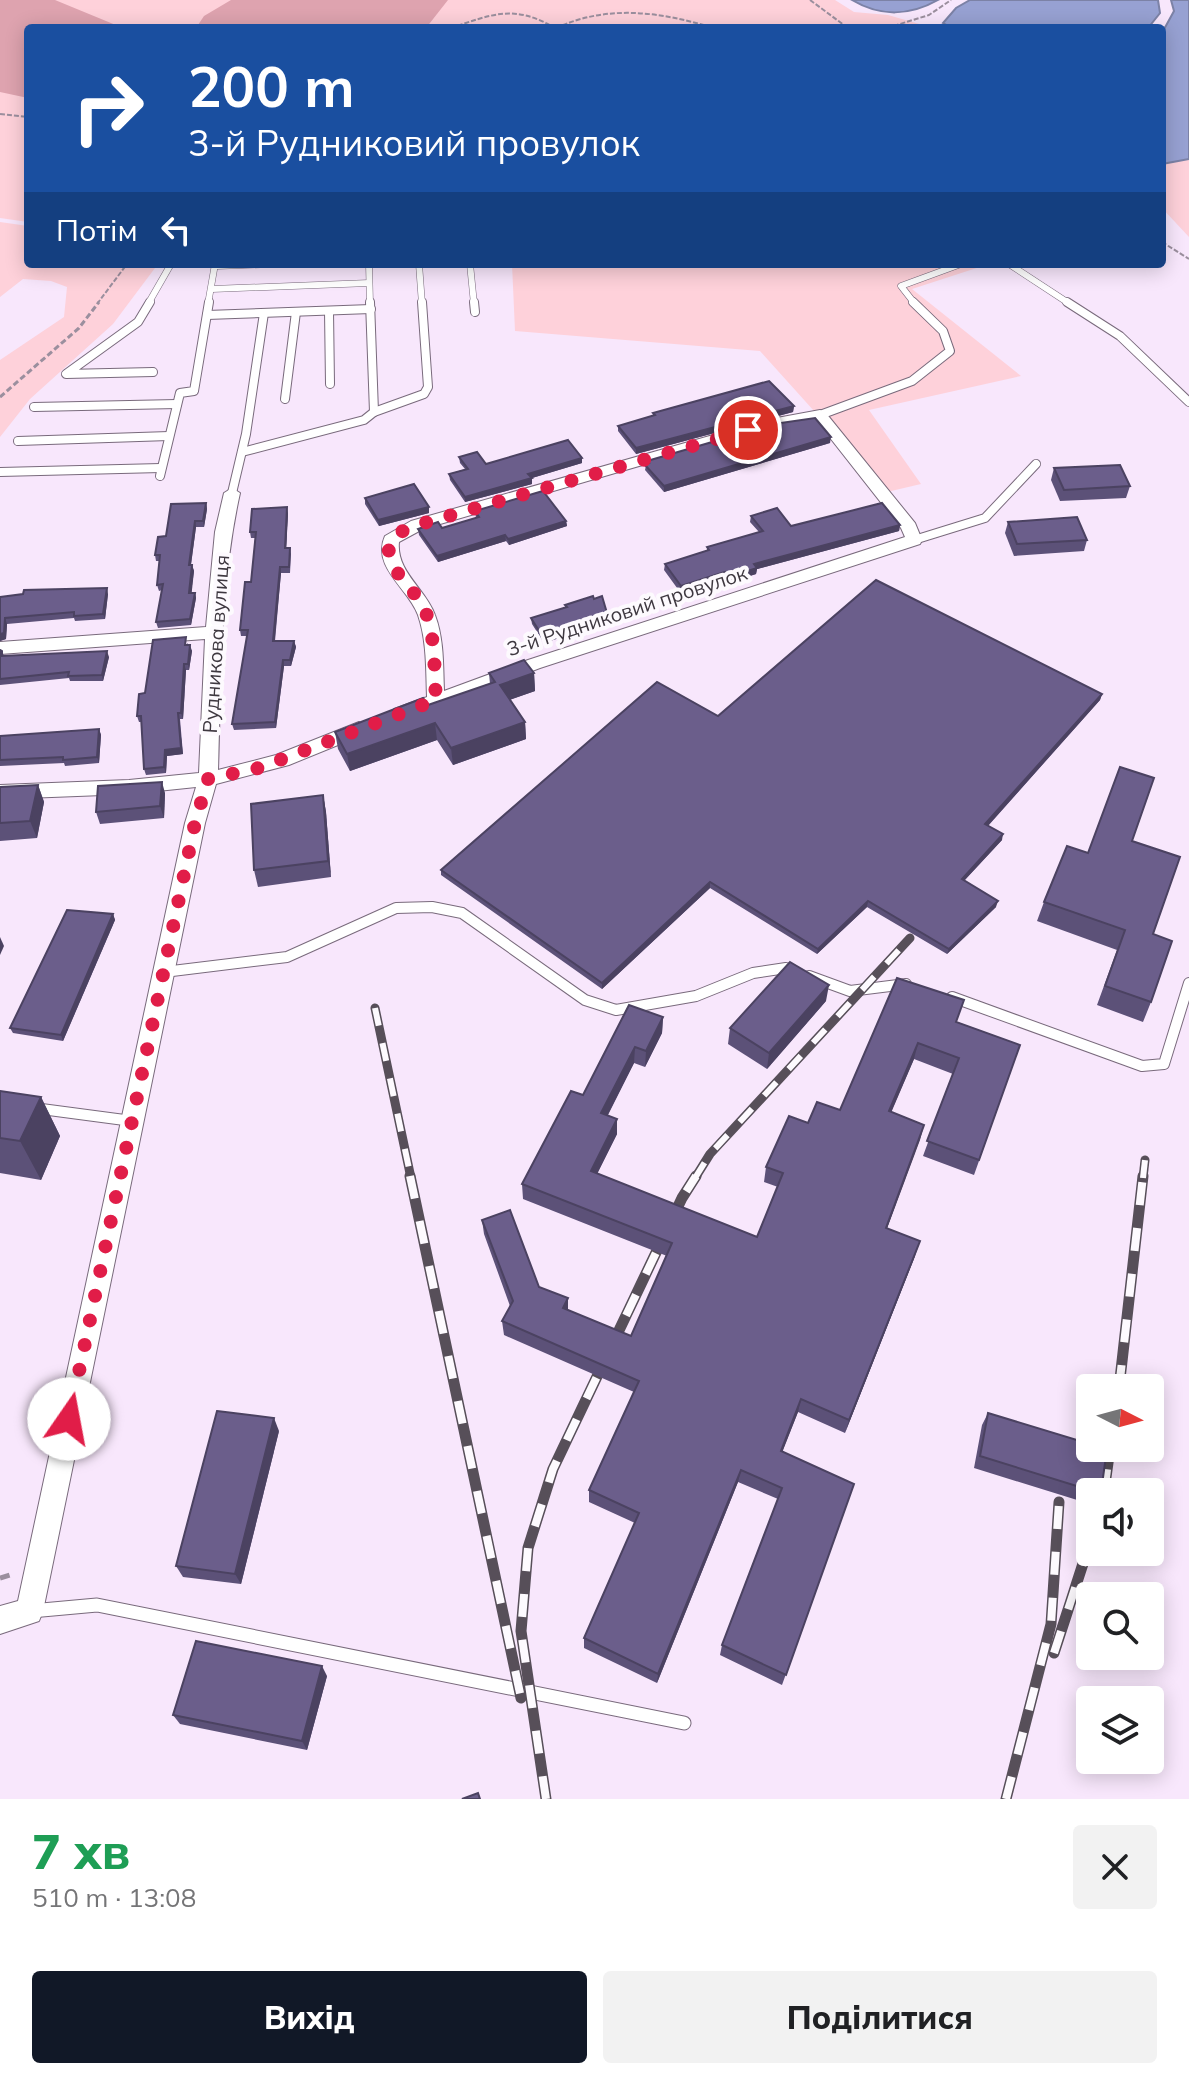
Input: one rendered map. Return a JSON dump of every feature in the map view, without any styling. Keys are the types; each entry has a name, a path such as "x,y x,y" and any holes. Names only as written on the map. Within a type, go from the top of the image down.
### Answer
{"street":[{"path":"436,700 432,644 424,608 391,561 388,551 391,540 417,525 771,423 820,415 909,527 914,540"},
{"name":"Рудникова вулиця","path":"29,1611 195,823 208,779 214,632 223,532 232,493"},
{"name":"3-й Рудниковий провулок","path":"0,792 126,787 208,779 259,768 436,700 914,540"},
{"path":"0,648 214,632"},
{"path":"0,1620 29,1611"}],"lane":[{"path":"153,372 66,374 138,322 169,268"},
{"path":"0,472 161,472 180,393 194,391 216,268"},
{"path":"369,268 374,412"},
{"path":"242,452 364,420 374,412 424,394 428,387 419,268"},
{"path":"470,268 475,312"},
{"path":"820,415 912,381 950,351 949,340 938,324 901,286 950,268"},
{"path":"1015,268 1120,336 1189,402"},
{"path":"212,289 369,283"},
{"path":"207,315 371,309"},
{"path":"329,311 330,384"},
{"path":"285,399 296,312"},
{"path":"232,493 242,452 264,313"},
{"path":"34,407 177,404"},
{"path":"18,441 169,436"},
{"path":"914,540 985,518 1036,464"},
{"path":"164,972 287,957 396,908 432,907 462,913 585,1000 616,1010 696,996 753,973 786,968 850,991 914,983"},
{"path":"942,993 1142,1066 1164,1064 1189,983"},
{"path":"26,1107 132,1121"},
{"path":"29,1611 97,1605 684,1723"}],"path":[{"path":"810,0 843,24"},
{"path":"900,24 929,15 951,0"},
{"path":"463,24 507,9 534,15 549,24"},
{"path":"567,24 617,11 644,11 701,24"},
{"path":"0,114 24,117"},
{"path":"1166,245 1189,259"},
{"path":"0,397 79,328 124,268"}],"shaded area":[{"path":"0,0 55,0 113,24 24,24 24,97 0,92"},
{"path":"23,0 835,0 854,12 888,15 919,24 84,24"},
{"path":"231,0 448,0 429,24 199,24 204,16"},
{"path":"0,79 24,86 24,221 0,218"},
{"path":"1189,159 1189,237 1166,212 1166,163"},
{"path":"0,222 24,225 24,268 155,268 113,324 30,399 0,437 0,360 64,317 67,287 51,281 23,279 0,297"},
{"path":"512,268 977,268 912,289 1021,376 869,410 921,484 887,492 760,351 515,331"}],"water":[{"path":"852,0 938,0 906,12 884,12"},
{"path":"970,0 1158,0 1160,13 1151,24 943,23 956,8"},
{"path":"1171,0 1189,0 1189,159 1166,163 1166,26 1174,11"}],"building":[{"path":"769,381 794,406 636,448 618,426 655,415 653,413"},
{"path":"815,418 831,437 664,486 645,465 649,463 647,461 774,424"},
{"path":"568,440 582,458 528,474 532,478 465,497 449,474 468,469 459,457 477,452 486,464"},
{"path":"1120,465 1130,486 1064,490 1054,468"},
{"path":"414,484 429,507 378,520 365,498"},
{"path":"543,491 566,521 508,539 505,535 437,556 418,529 438,522 442,528 479,517 475,511"},
{"path":"206,503 203,521 195,521 189,565 192,565 189,593 195,593 190,619 156,622 163,584 157,585 160,555 155,555 158,537 166,536 171,504"},
{"path":"882,503 900,525 754,564 757,568 729,577 725,572 681,586 665,564 709,550 707,547 763,531 751,516 777,508 791,526"},
{"path":"287,507 285,548 290,548 289,567 280,567 273,641 294,641 290,660 283,660 275,722 232,724 248,630 240,630 245,582 251,582 256,532 250,532 252,509"},
{"path":"1077,517 1087,540 1017,544 1008,522"},
{"path":"876,580 1102,694 985,824 1003,834 962,879 998,901 949,949 868,901 818,949 710,882 602,983 441,870 657,682 718,716"},
{"path":"107,588 103,614 74,616 74,612 5,618 4,633 0,634 0,597 23,594 24,590"},
{"path":"593,596 594,599 602,596 607,613 569,625 571,628 543,637 531,618 567,607 565,605"},
{"path":"186,637 185,645 190,645 188,664 184,664 181,713 178,713 181,748 165,750 164,767 144,769 141,716 137,716 139,694 145,693 153,640"},
{"path":"0,650 2,656 107,651 102,675 68,676 69,672 0,679"},
{"path":"524,660 534,673 500,685 525,722 451,748 435,723 347,754 335,732 423,698 428,705 495,682 489,673"},
{"path":"99,729 97,757 0,760 0,736"},
{"path":"1120,767 1154,778 1132,841 1180,857 1153,934 1172,941 1151,1002 1105,986 1125,930 1044,902 1067,846 1088,853"},
{"path":"162,782 160,806 96,812 98,786"},
{"path":"38,785 30,821 0,823 0,787"},
{"path":"323,795 328,861 254,870 251,804"},
{"path":"67,910 113,914 61,1035 10,1028"},
{"path":"790,962 829,985 769,1053 730,1028"},
{"path":"897,978 964,1000 956,1022 1020,1045 979,1160 927,1141 959,1058 918,1043 889,1111 924,1125 886,1228 920,1241 849,1420 801,1399 781,1451 854,1484 786,1675 722,1645 782,1488 741,1470 658,1674 584,1638 639,1513 589,1490 639,1381 502,1321 513,1301 482,1220 510,1210 539,1287 568,1298 563,1308 631,1336 672,1243 522,1184 571,1091 583,1095 629,1005 663,1017 646,1051 635,1047 601,1113 617,1119 591,1171 757,1237 783,1173 766,1167 789,1116 808,1123 817,1102 840,1110"},
{"path":"0,1091 41,1097 20,1141 0,1138"},
{"path":"217,1411 274,1418 235,1574 176,1566"},
{"path":"988,1413 1076,1440 1076,1462 1105,1462 1103,1478 1076,1478 1076,1486 980,1456"},
{"path":"196,1641 322,1666 302,1741 173,1715"},
{"path":"478,1793 480,1799 462,1799"}],"railway":[{"path":"695,1178 710,1154 910,938"},
{"path":"375,1008 411,1178"},
{"path":"1143,1178 1145,1160"},
{"path":"410,1176 521,1698"},
{"path":"546,1799 521,1631 528,1548 553,1469 682,1198 696,1176"},
{"path":"1121,1374 1143,1176"},
{"path":"1106,1478 1108,1462"},
{"path":"1006,1799 1051,1624 1059,1502"},
{"path":"1054,1653 1082,1566"}],"route":[{"path":"69,1419 195,823 208,779 259,768 436,700 432,644 424,608 391,561 388,551 391,540 401,532 748,430"}]}
